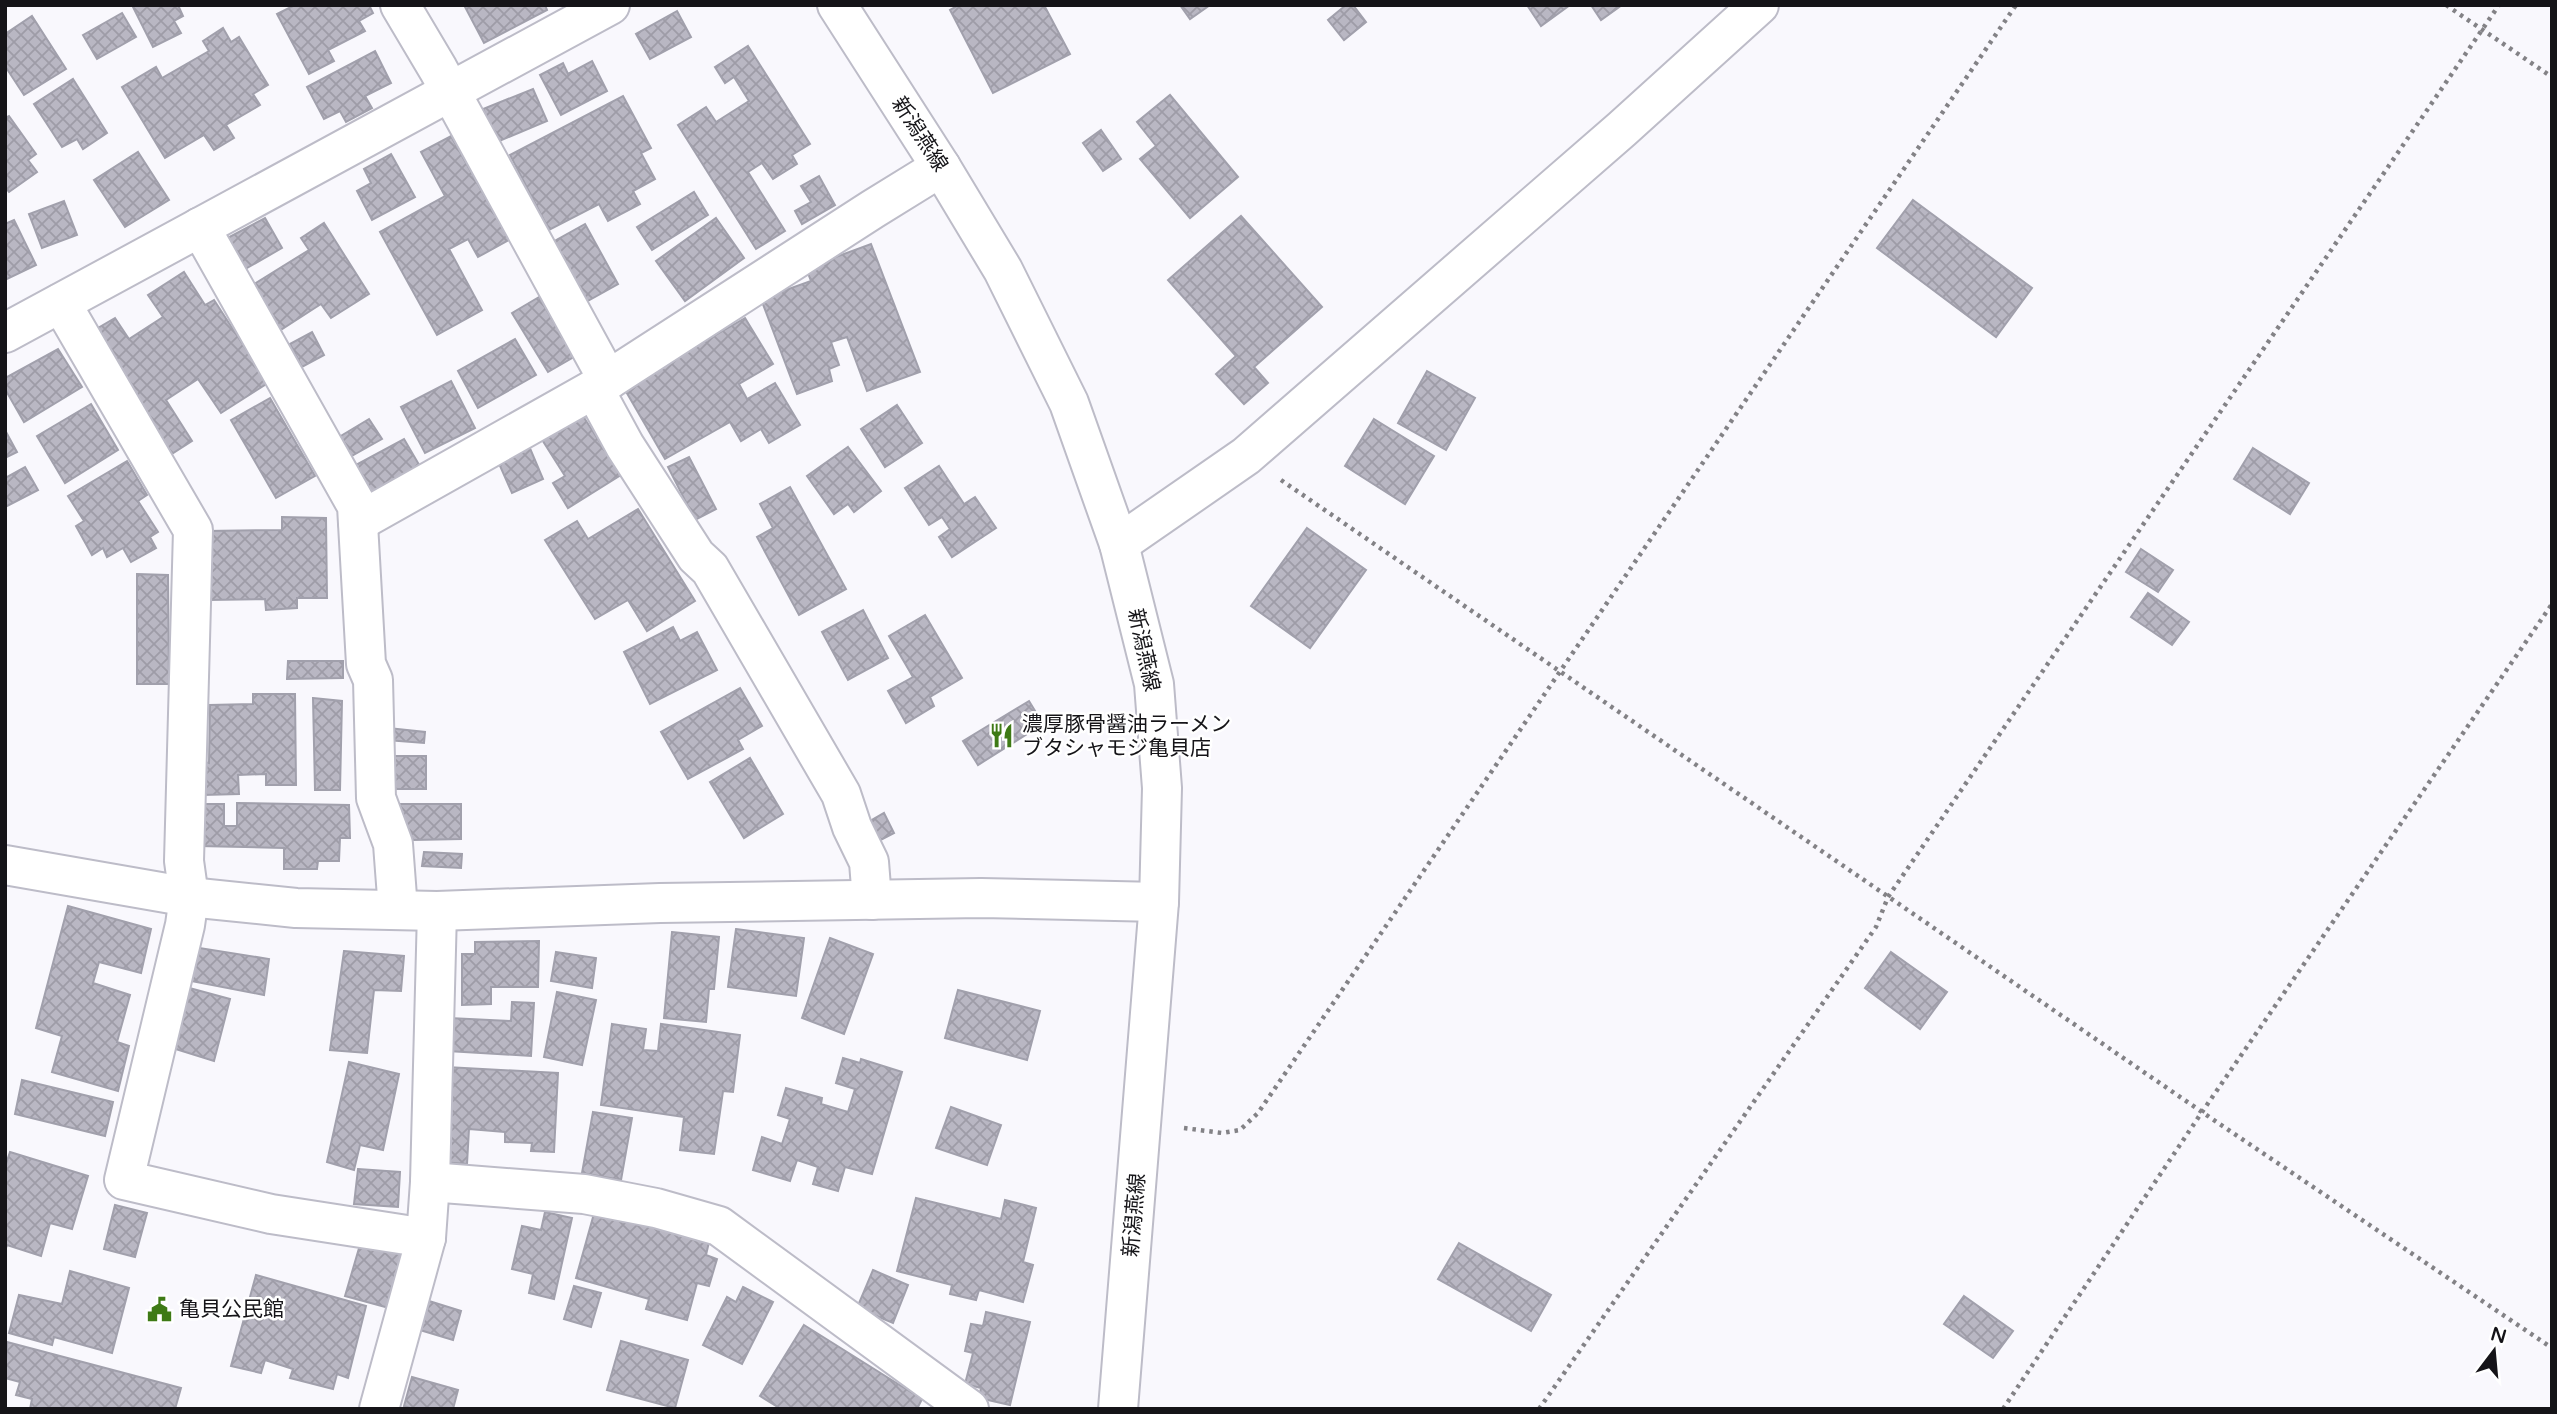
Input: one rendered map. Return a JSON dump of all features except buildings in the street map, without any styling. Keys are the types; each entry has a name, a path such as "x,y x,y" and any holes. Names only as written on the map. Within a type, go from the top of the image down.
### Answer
{"street":[{"path":"400,5 450,93 601,384 625,446 696,556 710,569 841,794 852,827 869,862 872,900"},
{"path":"5,333 610,5"},
{"name":"新潟燕線","path":"837,5 941,167 1003,270 1069,403 1119,544 1154,684 1162,788 1159,902 1118,1409"},
{"path":"1119,544 1246,456 1612,138 1759,5"},
{"path":"358,522 601,384 941,167"},
{"path":"200,227 357,506 366,664 373,680 376,799 393,844 398,910"},
{"path":"61,303 193,530 184,861 189,897 185,925 124,1180 271,1214 426,1238"},
{"path":"5,865 189,897 296,908 437,911 660,903 981,898 1159,902"},
{"path":"379,1409 426,1238 430,1182 437,911"},
{"path":"430,1182 584,1194 656,1208 719,1226 969,1409"}],"path":[{"path":"1142,1123 1222,1133 1240,1130 1258,1113 2016,5"},
{"path":"2445,5 2552,77"},
{"path":"1539,1409 1869,938 1888,897 2499,5"},
{"path":"1246,456 1562,670 2202,1112 2552,1348"},
{"path":"2003,1409 2202,1112 2552,604"}],"place":[{"name":"濃厚豚骨醤油ラーメン ブタシャモジ亀貝店","path":"1002,736"},
{"name":"亀貝公民館","path":"159,1309"}]}
